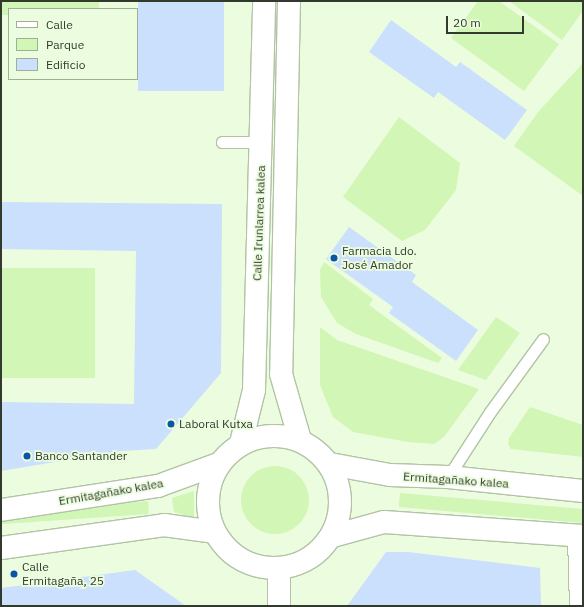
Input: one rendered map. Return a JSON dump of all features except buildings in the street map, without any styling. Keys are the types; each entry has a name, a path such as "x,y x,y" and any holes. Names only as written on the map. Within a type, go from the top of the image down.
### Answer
{"street":[{"name":"Calle Irunlarrea kalea","path":"242,443 254,390 264,1"},
{"path":"289,1 281,374 300,440"},
{"path":"270,435 300,440 330,464 340,487 341,513 332,536 310,559 279,569 253,566 230,553 214,532 207,498 218,464 242,443 270,435"},
{"name":"Ermitagañako kalea","path":"1,510 158,486 218,464"},
{"name":"Ermitagañako kalea","path":"330,464 390,475 448,477 583,491"},
{"path":"332,536 384,522 581,536 581,606"},
{"path":"1,548 164,525 214,532"},
{"path":"279,569 279,606"}],"lane":[{"path":"222,142 261,142"},
{"path":"448,477 490,412 543,339"}],"green space":[{"path":"1,1 99,1 99,8 8,8 8,15 1,15"},
{"path":"478,1 499,1 559,44 524,91 451,38"},
{"path":"509,1 583,1 583,11 562,40"},
{"path":"583,63 583,196 514,146 538,112"},
{"path":"399,117 460,163 456,190 425,230 402,241 343,197"},
{"path":"324,262 373,299 369,305 442,358 438,363 356,334 337,323 321,297 320,270"},
{"path":"1,268 95,268 95,378 1,378"},
{"path":"496,317 520,333 486,380 458,370"},
{"path":"320,327 337,340 479,389 444,437 434,444 408,442 353,432 333,417 320,385"},
{"path":"530,407 583,425 583,457 511,449 508,444 509,438"},
{"path":"275,466 288,469 299,476 306,487 309,500 306,513 299,524 288,531 275,534 262,531 251,524 244,513 241,500 244,487 251,476 262,469"},
{"path":"194,491 194,518 174,512 172,498"},
{"path":"400,493 583,509 582,523 399,507"},
{"path":"148,501 149,514 1,524 1,511"}],"place":[{"name":"Farmacia Ldo. José Amador","path":"334,258"},
{"name":"Laboral Kutxa","path":"171,424"},
{"name":"Banco Santander","path":"27,456"},
{"name":"Calle Ermitagaña, 25","path":"14,574"}]}
